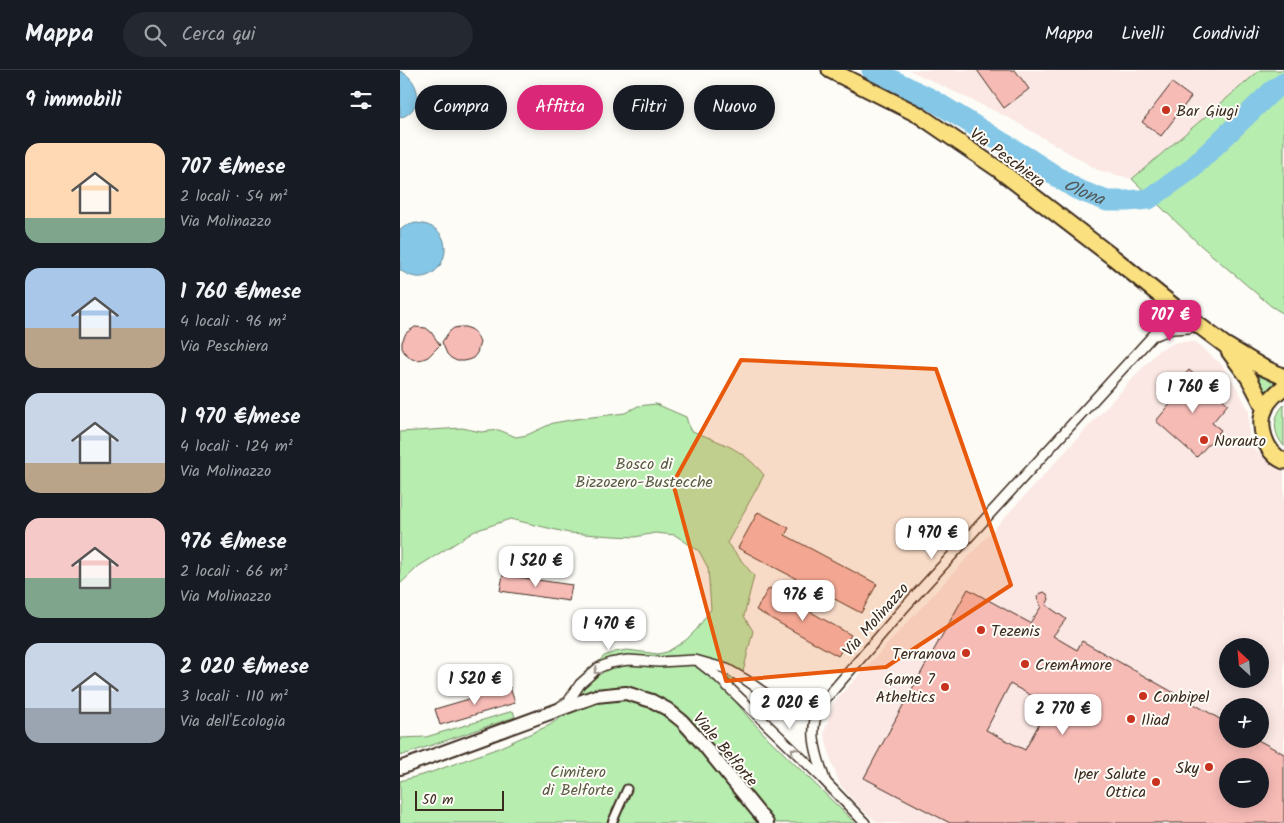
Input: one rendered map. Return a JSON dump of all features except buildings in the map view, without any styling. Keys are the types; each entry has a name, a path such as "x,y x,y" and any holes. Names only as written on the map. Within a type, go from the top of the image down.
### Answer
{"main road":[{"name":"Via Peschiera","path":"830,70 919,115 998,170 1225,345 1262,367 1284,377"},
{"name":"Via Peschiera","path":"1225,345 1249,378 1265,409"},
{"path":"1284,387 1273,396 1265,409 1262,421 1263,434 1269,448 1284,461"},
{"name":"Viale Belforte","path":"400,768 596,696 626,693 652,701 682,721 766,823"}],"street":[{"name":"Via Molinazzo","path":"550,713 568,702 580,684 598,668 610,663 628,660 659,662 695,660 727,669 772,698 796,707 813,705 829,695 903,609 1177,308"},
{"name":"Via Molinazzo","path":"1146,343 1158,334 1172,329 1189,328"},
{"path":"695,660 718,677 826,782 865,823"},
{"path":"826,782 813,730 816,715 822,703 829,695"},
{"path":"612,823 627,789"}],"highlighted area":[{"path":"741,360 936,369 1011,585 886,667 726,681 673,483"}],"shaded area":[{"path":"909,70 1260,70 1132,179 1098,170 1009,118"},
{"path":"1177,342 1195,342 1221,364 1249,411 1249,445 1284,473 1284,823 878,823 860,808 840,785 832,764 824,733 834,702 1159,350"}],"green space":[{"path":"1260,70 1284,70 1284,314 1271,306 1199,244 1132,179"},
{"path":"1249,366 1282,380 1265,393"},
{"name":"Bosco di Bizzozero-Bustecche","path":"656,404 686,417 690,430 739,452 764,475 727,543 754,576 744,616 753,631 743,672 727,691 769,739 855,823 400,823 400,781 429,773 496,749 550,725 568,711 596,664 604,656 627,650 658,654 667,652 686,640 697,629 711,609 708,568 699,551 675,535 655,533 635,537 569,533 510,519 475,531 419,566 400,584 400,432 462,428 481,432 499,430 516,437 527,435 553,423 625,413 638,406"},
{"path":"1284,405 1284,446 1280,441 1275,426 1277,415"},
{"path":"513,711 515,717 400,756 400,738 426,737"}],"water":[{"path":"400,71 413,81 415,86 415,104 408,114 400,118"},
{"path":"416,223 432,227 442,236 445,247 443,259 437,269 427,276 415,277 400,270 400,230 407,225"}],"waterway":[{"name":"Olona","path":"872,70 931,99 1076,189 1107,201 1149,199 1189,171 1272,91 1284,83"}],"place":[{"name":"Bar Giugi","path":"1166,110"},
{"name":"Norauto","path":"1204,440"},
{"name":"Tezenis","path":"981,630"},
{"name":"Terranova","path":"966,653"},
{"name":"CremAmore","path":"1025,664"},
{"name":"Game 7 Atheltics","path":"945,687"},
{"name":"Conbipel","path":"1143,696"},
{"name":"Iliad","path":"1131,719"},
{"name":"Sky","path":"1209,767"},
{"name":"Iper Salute Ottica","path":"1156,782"}],"park label":[{"name":"Cimitero di Belforte","path":"578,780"}]}
